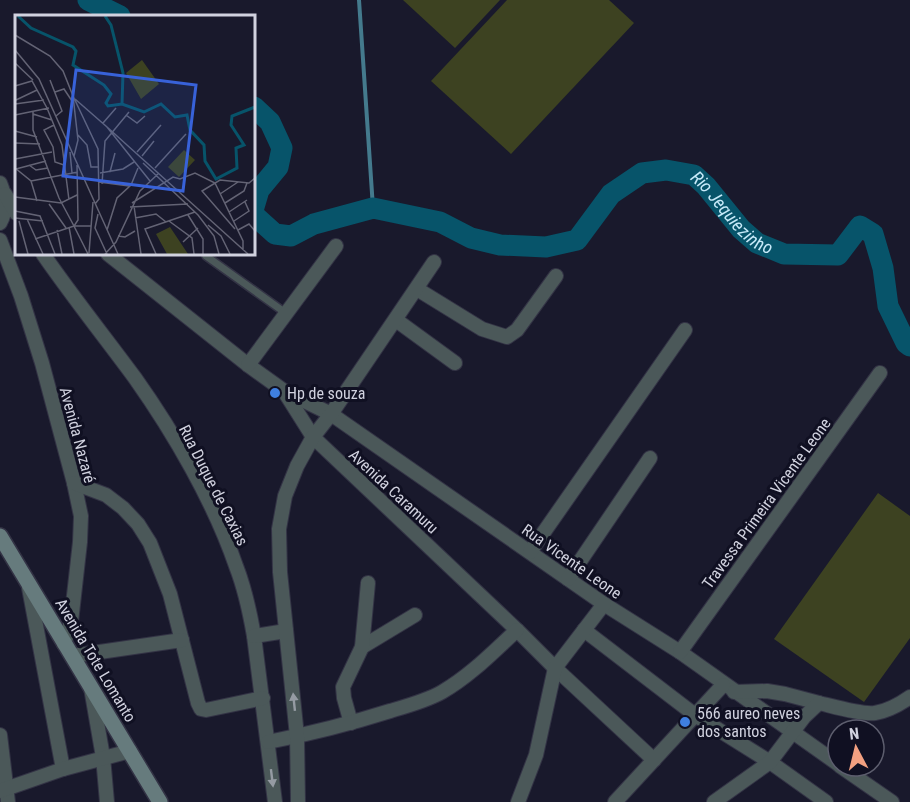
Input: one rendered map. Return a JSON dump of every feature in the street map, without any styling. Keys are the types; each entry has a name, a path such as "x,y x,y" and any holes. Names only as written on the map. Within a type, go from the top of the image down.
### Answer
{"main road":[{"name":"Avenida Tote Lomanto","path":"0,536 160,802"}],"street":[{"path":"2,188 15,211"},
{"path":"0,223 5,213 2,188"},
{"name":"Avenida Nazaré","path":"0,240 42,363 81,516 68,650"},
{"path":"248,365 336,246"},
{"name":"Rua Duque de Caxias","path":"44,255 136,380 183,452 218,520 237,566 255,636 275,802"},
{"name":"Avenida Caramuru","path":"109,255 284,391 312,437 517,630 555,669 654,760"},
{"path":"298,802 297,736 280,572 279,529 285,496 312,437 331,414 434,262"},
{"path":"417,289 482,329 507,337 517,330 556,276"},
{"path":"396,320 455,363"},
{"path":"530,552 685,330"},
{"name":"Travessa Primeira Vicente Leone","path":"680,652 880,373"},
{"name":"Rua Vicente Leone","path":"284,391 331,414 604,604 680,652 826,756"},
{"path":"568,579 650,458"},
{"path":"74,483 106,495 123,508 138,524 150,543 166,584 201,709 206,710 263,698"},
{"path":"351,723 343,687 362,647 368,583"},
{"path":"28,584 63,769"},
{"path":"519,802 536,755 555,669 604,604"},
{"path":"362,647 415,615"},
{"path":"268,742 351,723 439,694 458,682 517,630"},
{"path":"584,630 695,715 770,762 826,802"},
{"path":"255,636 286,631"},
{"path":"68,650 182,640"},
{"path":"90,683 103,757 107,802"},
{"path":"615,802 695,715 729,688 785,694 850,710 874,713 899,705 910,697"},
{"path":"714,802 770,762 804,717 819,703"},
{"path":"0,735 5,794 63,769 130,751"},
{"name":"Rua Vicente Leone","path":"858,778 892,802"}],"lane":[{"path":"206,256 287,314"}],"green space":[{"path":"403,0 500,0 455,48"},
{"path":"507,0 609,0 634,23 511,154 431,81"},
{"path":"878,493 910,516 910,638 864,702 774,639"}],"waterway":[{"name":"Rio Jequiezinho","path":"88,0 118,15"},
{"path":"359,0 373,208"},
{"name":"Rio Jequiezinho","path":"255,108 270,122 282,148 278,167 259,190 255,204"},
{"name":"Rio Jequiezinho","path":"255,216 275,234 291,236 314,224 373,208 440,222 471,238 500,245 546,247 577,240 611,194 642,173 666,170 694,175 706,186 741,229 757,243 784,254 838,255 860,226 873,234 883,268 888,306 906,343 910,346"}],"place":[{"name":"Hp de souza","path":"275,393"},
{"name":"566 aureo neves dos santos","path":"685,722"}]}
